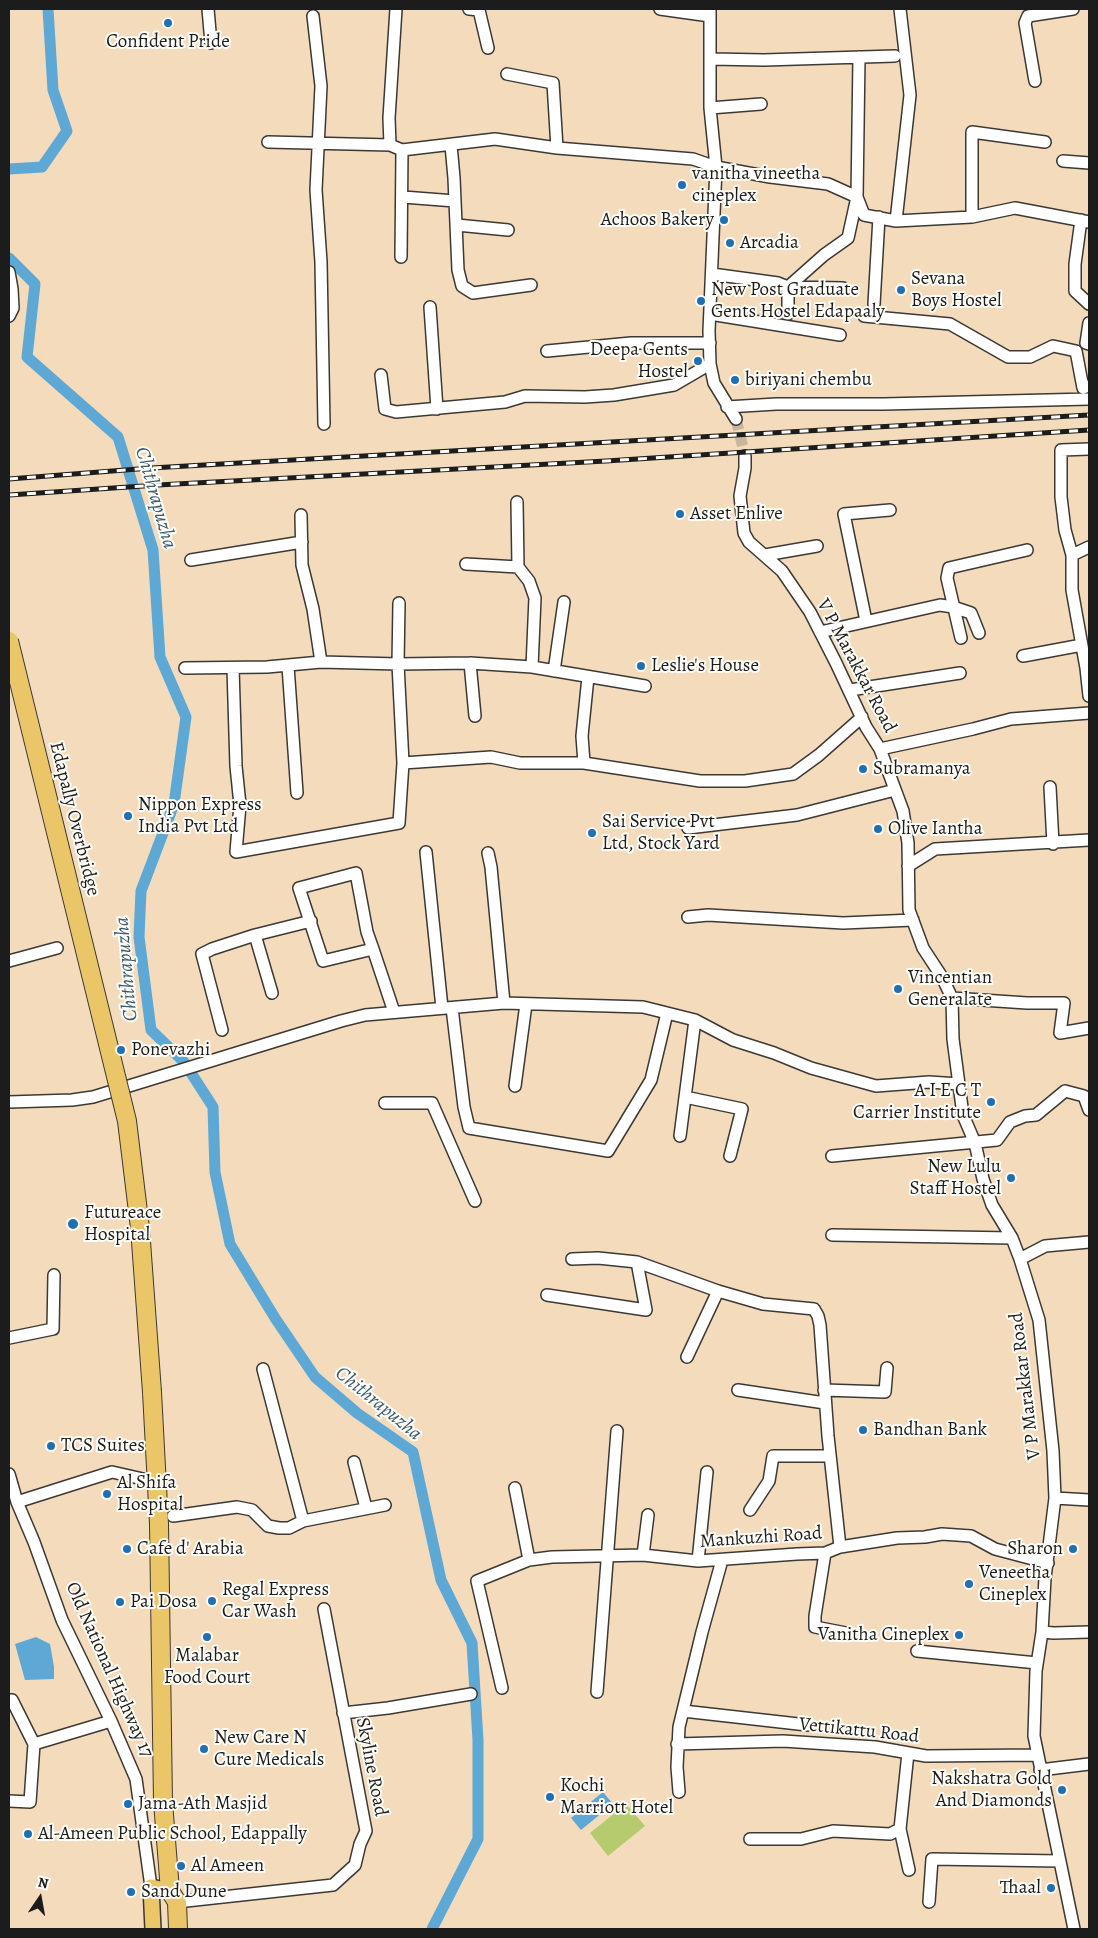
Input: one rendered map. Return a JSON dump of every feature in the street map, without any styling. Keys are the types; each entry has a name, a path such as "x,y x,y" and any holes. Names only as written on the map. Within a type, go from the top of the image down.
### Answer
{"highway":[{"name":"Edapally Overbridge","path":"9,641 127,1122 140,1228 152,1392 159,1524 163,1802 174,1897"},
{"path":"168,1929 166,1902 174,1897 178,1929"}],"main road":[{"path":"152,1887 174,1897"},
{"name":"Old National Highway 17","path":"152,1887 153,1929"}],"street":[{"path":"208,9 211,43"},
{"path":"390,145 388,118 396,9"},
{"path":"469,9 479,10 488,48"},
{"path":"660,9 710,12 710,108 716,167 710,314 710,364 714,383 736,419"},
{"path":"896,221 910,94 900,9"},
{"path":"1035,81 1025,23 1028,16 1073,9"},
{"path":"313,16 321,86 316,190 321,262 324,424"},
{"path":"711,59 764,60 895,56"},
{"path":"788,314 788,287 824,255 848,238 857,197 859,57"},
{"path":"507,74 553,83 558,148"},
{"path":"710,108 762,104"},
{"path":"972,217 972,132 1045,142"},
{"path":"268,142 390,145 402,150 494,139 558,148 693,159 716,167 770,177 828,184 857,197 864,215 896,221 972,217 1015,208 1085,221 1075,264 1075,291 1089,304"},
{"path":"451,144 458,270 462,286 473,292 531,285"},
{"path":"401,257 402,150"},
{"path":"1063,161 1089,163"},
{"path":"402,196 455,201"},
{"path":"874,304 879,217"},
{"path":"457,225 508,230"},
{"path":"9,272 13,308 9,316"},
{"path":"712,274 788,287 843,288"},
{"path":"430,307 437,409"},
{"path":"710,314 840,335"},
{"path":"864,316 950,324 1008,357 1030,356 1053,346 1076,351 1083,388 1089,386"},
{"path":"1089,323 1086,343 1089,344"},
{"path":"547,351 630,343 710,343"},
{"path":"381,375 386,410 396,412 505,402 524,396 585,397 614,395 674,385 710,364"},
{"path":"727,407 776,404 884,404 1089,399"},
{"path":"1089,449 1061,450 1061,497 1065,530 1072,555 1072,590 1083,636 1088,668 1089,696"},
{"name":"V P Marakkar Road","path":"745,456 740,496 741,524 744,533 749,542 782,571 810,612 880,749 903,811 908,843 910,910 923,948 942,977 952,998 953,1039 963,1116 975,1143 983,1179 992,1206 1012,1238 1040,1320 1053,1451 1055,1498 1045,1578 1042,1632 1037,1663 1034,1736 1074,1929"},
{"path":"517,502 518,567 532,586 535,598 532,667"},
{"path":"866,621 844,514 890,510"},
{"path":"301,515 302,565 313,609 321,662"},
{"path":"191,560 302,542"},
{"path":"765,555 817,546"},
{"path":"1072,555 1089,548"},
{"path":"961,638 947,578 949,568 1027,550"},
{"path":"466,564 518,567"},
{"path":"554,671 564,602"},
{"path":"233,668 236,757 240,805 236,852 399,823 403,763 398,664 399,603"},
{"path":"820,632 940,605 970,613 979,633"},
{"path":"1023,656 1083,636"},
{"path":"185,668 288,666 321,662 470,663 532,667 645,686"},
{"path":"470,663 475,716"},
{"path":"288,666 297,793"},
{"path":"850,690 960,673"},
{"path":"584,763 582,736 588,677"},
{"path":"880,749 1011,719 1089,713"},
{"path":"403,763 491,757 520,763 584,763 700,781 745,781 793,774 819,755 862,717"},
{"path":"1050,787 1053,844"},
{"path":"688,828 797,815 895,790"},
{"path":"908,866 935,848 1027,843 1053,844 1089,840"},
{"path":"426,852 447,1008 469,1128 608,1151 651,1080 667,1013"},
{"path":"488,852 504,1003"},
{"path":"373,949 323,961 299,888 356,873 367,932 373,949 394,1012"},
{"path":"688,917 708,915 842,923 913,920"},
{"path":"222,1030 202,954 255,935 311,921"},
{"path":"255,935 272,993"},
{"path":"9,961 58,948"},
{"path":"952,998 1027,1003 1064,1003 1060,1033 1089,1028"},
{"path":"9,1102 72,1100 93,1097 341,1021 365,1016 504,1003 643,1007 695,1020 733,1040 774,1053 811,1068 876,1086 929,1082 959,1084"},
{"path":"515,1086 526,1004"},
{"path":"680,1136 695,1020"},
{"path":"832,1156 997,1140 1010,1122 1025,1116 1036,1115 1065,1091 1084,1096 1089,1110"},
{"path":"685,1097 742,1109 730,1156"},
{"path":"385,1103 432,1103 475,1201"},
{"path":"832,1235 1012,1238"},
{"path":"1020,1259 1045,1246 1089,1242"},
{"path":"572,1259 598,1258 637,1262 718,1291 763,1304 814,1308 818,1316 840,1547"},
{"path":"547,1295 646,1310 637,1262"},
{"path":"9,1338 53,1329 54,1275"},
{"path":"687,1357 718,1291"},
{"path":"824,1390 885,1392 887,1368"},
{"path":"263,1369 303,1521"},
{"path":"738,1390 825,1403"},
{"path":"597,1692 617,1432"},
{"path":"750,1510 769,1481 773,1456 830,1456"},
{"path":"354,1462 366,1508"},
{"path":"17,1502 112,1472 143,1479"},
{"path":"698,1561 707,1472"},
{"name":"Old National Highway 17","path":"9,1479 62,1620 111,1721 136,1779 152,1887"},
{"path":"515,1488 530,1560"},
{"path":"1055,1498 1089,1500"},
{"path":"173,1516 237,1507 252,1510 268,1526 289,1528 303,1521 385,1504"},
{"path":"643,1556 648,1515"},
{"name":"Mankuzhi Road","path":"502,1688 477,1581 530,1560 552,1557 643,1556 698,1561 722,1560 825,1553 840,1547 897,1538 925,1538 942,1534 971,1536 995,1549 1048,1563"},
{"path":"825,1553 815,1627 846,1633"},
{"path":"679,1792 677,1744 683,1711 722,1560"},
{"name":"Skyline Road","path":"174,1897 332,1885 355,1865 360,1844 366,1831 342,1713 324,1609"},
{"path":"1042,1632 1089,1632"},
{"path":"917,1651 1037,1663"},
{"path":"342,1713 388,1708 470,1694"},
{"path":"9,1700 12,1700 34,1744 30,1802 9,1802"},
{"path":"683,1711 807,1725"},
{"path":"34,1744 111,1721"},
{"name":"Vettikattu Road","path":"677,1744 783,1741 875,1746 908,1753 940,1756 1037,1755"},
{"path":"908,1753 900,1829 909,1870"},
{"path":"1040,1770 1089,1764"},
{"path":"750,1839 801,1839 833,1831 890,1834 900,1829"},
{"path":"928,1902 932,1859 1060,1862"}],"green space":[{"path":"626,1804 645,1826 608,1856 590,1833"}],"water":[{"path":"36,1637 50,1644 54,1679 25,1680 15,1644"},
{"path":"603,1792 613,1804 581,1830 571,1818"}],"waterway":[{"name":"Chithrapuzha","path":"9,169 42,167 67,131 53,90 48,9"},
{"name":"Chithrapuzha","path":"9,258 35,284 27,357 118,437 153,550 160,657 186,717 174,804 141,891 139,937 151,1030 184,1062 213,1107 215,1172 230,1244 275,1318 315,1377 357,1413 413,1452 441,1580 472,1643 478,1740 478,1839 432,1929"}],"tunnel":[{"path":"736,419 745,456"}],"railway":[{"path":"9,479 151,468 1089,415"},
{"path":"9,495 158,485 606,461 1089,430"}],"place":[{"name":"Confident Pride","path":"168,23"},
{"name":"vanitha vineetha cineplex","path":"682,185"},
{"name":"Achoos Bakery","path":"724,220"},
{"name":"Arcadia","path":"730,243"},
{"name":"Sevana Boys Hostel","path":"901,290"},
{"name":"New Post Graduate Gents Hostel Edapaaly","path":"701,301"},
{"name":"Deepa Gents Hostel","path":"698,361"},
{"name":"biriyani chembu","path":"735,380"},
{"name":"Asset Enlive","path":"680,514"},
{"name":"Leslie's House","path":"641,666"},
{"name":"Subramanya","path":"863,769"},
{"name":"Nippon Express India Pvt Ltd","path":"128,816"},
{"name":"Olive Iantha","path":"878,829"},
{"name":"Sai Service Pvt Ltd, Stock Yard","path":"592,833"},
{"name":"Vincentian Generalate","path":"898,989"},
{"name":"Ponevazhi","path":"121,1050"},
{"name":"A I E C T Carrier Institute","path":"991,1102"},
{"name":"New Lulu Staff Hostel","path":"1011,1178"},
{"name":"Futureace Hospital","path":"73,1224"},
{"name":"Bandhan Bank","path":"863,1430"},
{"name":"TCS Suites","path":"51,1446"},
{"name":"Al Shifa Hospital","path":"107,1494"},
{"name":"Cafe d' Arabia","path":"127,1549"},
{"name":"Sharon","path":"1073,1549"},
{"name":"Veneetha Cineplex","path":"969,1584"},
{"name":"Regal Express Car Wash","path":"212,1601"},
{"name":"Pai Dosa","path":"120,1602"},
{"name":"Vanitha Cineplex","path":"959,1635"},
{"name":"Malabar Food Court","path":"207,1637"},
{"name":"New Care N Cure Medicals","path":"204,1749"},
{"name":"Nakshatra Gold And Diamonds","path":"1062,1790"},
{"name":"Kochi Marriott Hotel","path":"550,1797"},
{"name":"Jama-Ath Masjid","path":"128,1804"},
{"name":"Al-Ameen Public School, Edappally","path":"28,1834"},
{"name":"Al Ameen","path":"181,1866"},
{"name":"Thaal","path":"1051,1888"},
{"name":"Sand Dune","path":"131,1892"}]}
